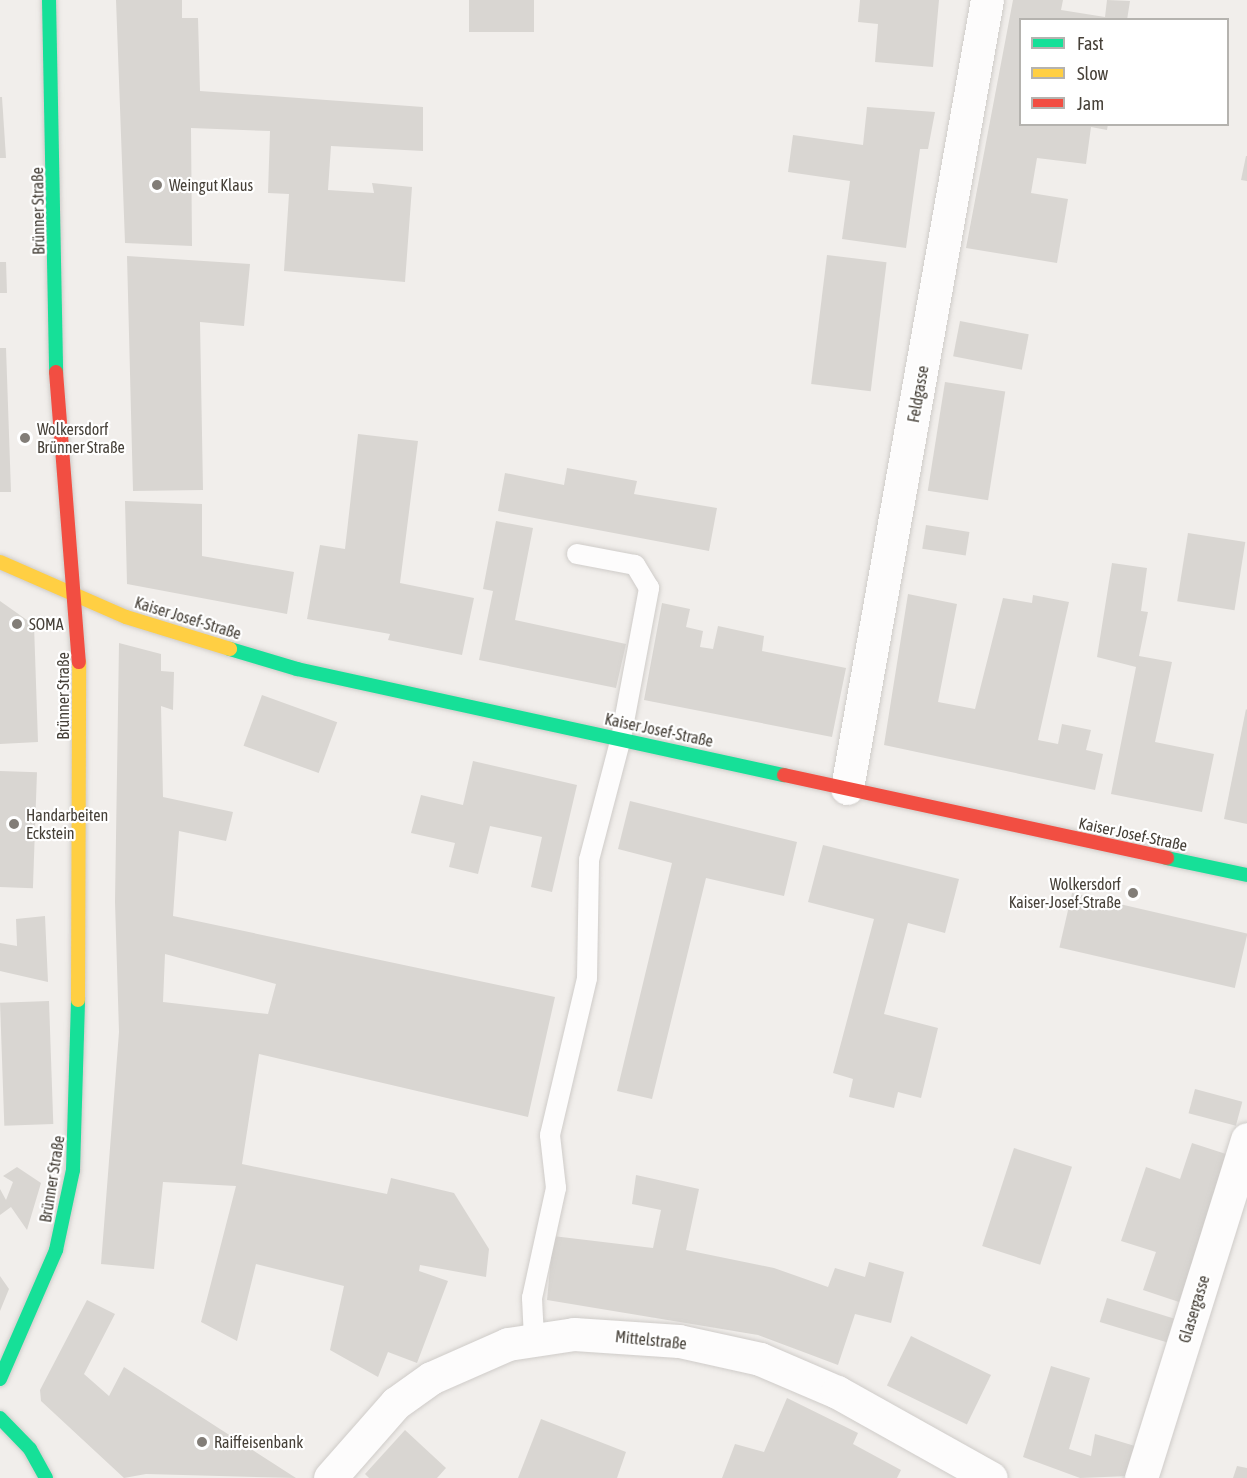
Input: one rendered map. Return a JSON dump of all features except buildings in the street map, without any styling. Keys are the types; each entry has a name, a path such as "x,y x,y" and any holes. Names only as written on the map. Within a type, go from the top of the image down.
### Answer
{"main road":[{"name":"Brünner Straße","path":"0,1379 56,1250 73,1170 80,688 57,420 49,0"},
{"name":"Kaiser Josef-Straße","path":"0,562 72,590 126,617 297,669 1247,875"},
{"path":"0,1418 46,1478"}],"street":[{"name":"Feldgasse","path":"847,789 987,0"},
{"name":"Glasergasse","path":"1141,1478 1247,1139"},
{"name":"Mittelstraße","path":"330,1478 396,1403 430,1378 473,1356 534,1338 642,1337 760,1359 837,1392 992,1478"}],"lane":[{"path":"534,1338 532,1298 556,1188 550,1135 587,978 589,860 621,738 649,588 635,565 577,554"}],"traffic: fast":[{"path":"49,0 56,372"},
{"path":"230,649 297,669 784,775"},
{"path":"1167,858 1247,875"},
{"path":"0,1379 56,1250 73,1170 78,1000"},
{"path":"0,1418 30,1449 46,1478"}],"traffic: slow":[{"path":"0,562 126,617 230,649"},
{"path":"78,1000 79,662"}],"traffic: jam":[{"path":"56,372 79,662"},
{"path":"784,775 1167,858"}],"place":[{"name":"Weingut Klaus","path":"157,185"},
{"name":"Wolkersdorf Brünner Straße","path":"25,438"},
{"name":"SOMA","path":"17,624"},
{"name":"Handarbeiten Eckstein","path":"14,824"},
{"name":"Wolkersdorf Kaiser-Josef-Straße","path":"1133,893"},
{"name":"Raiffeisenbank","path":"202,1442"}]}
